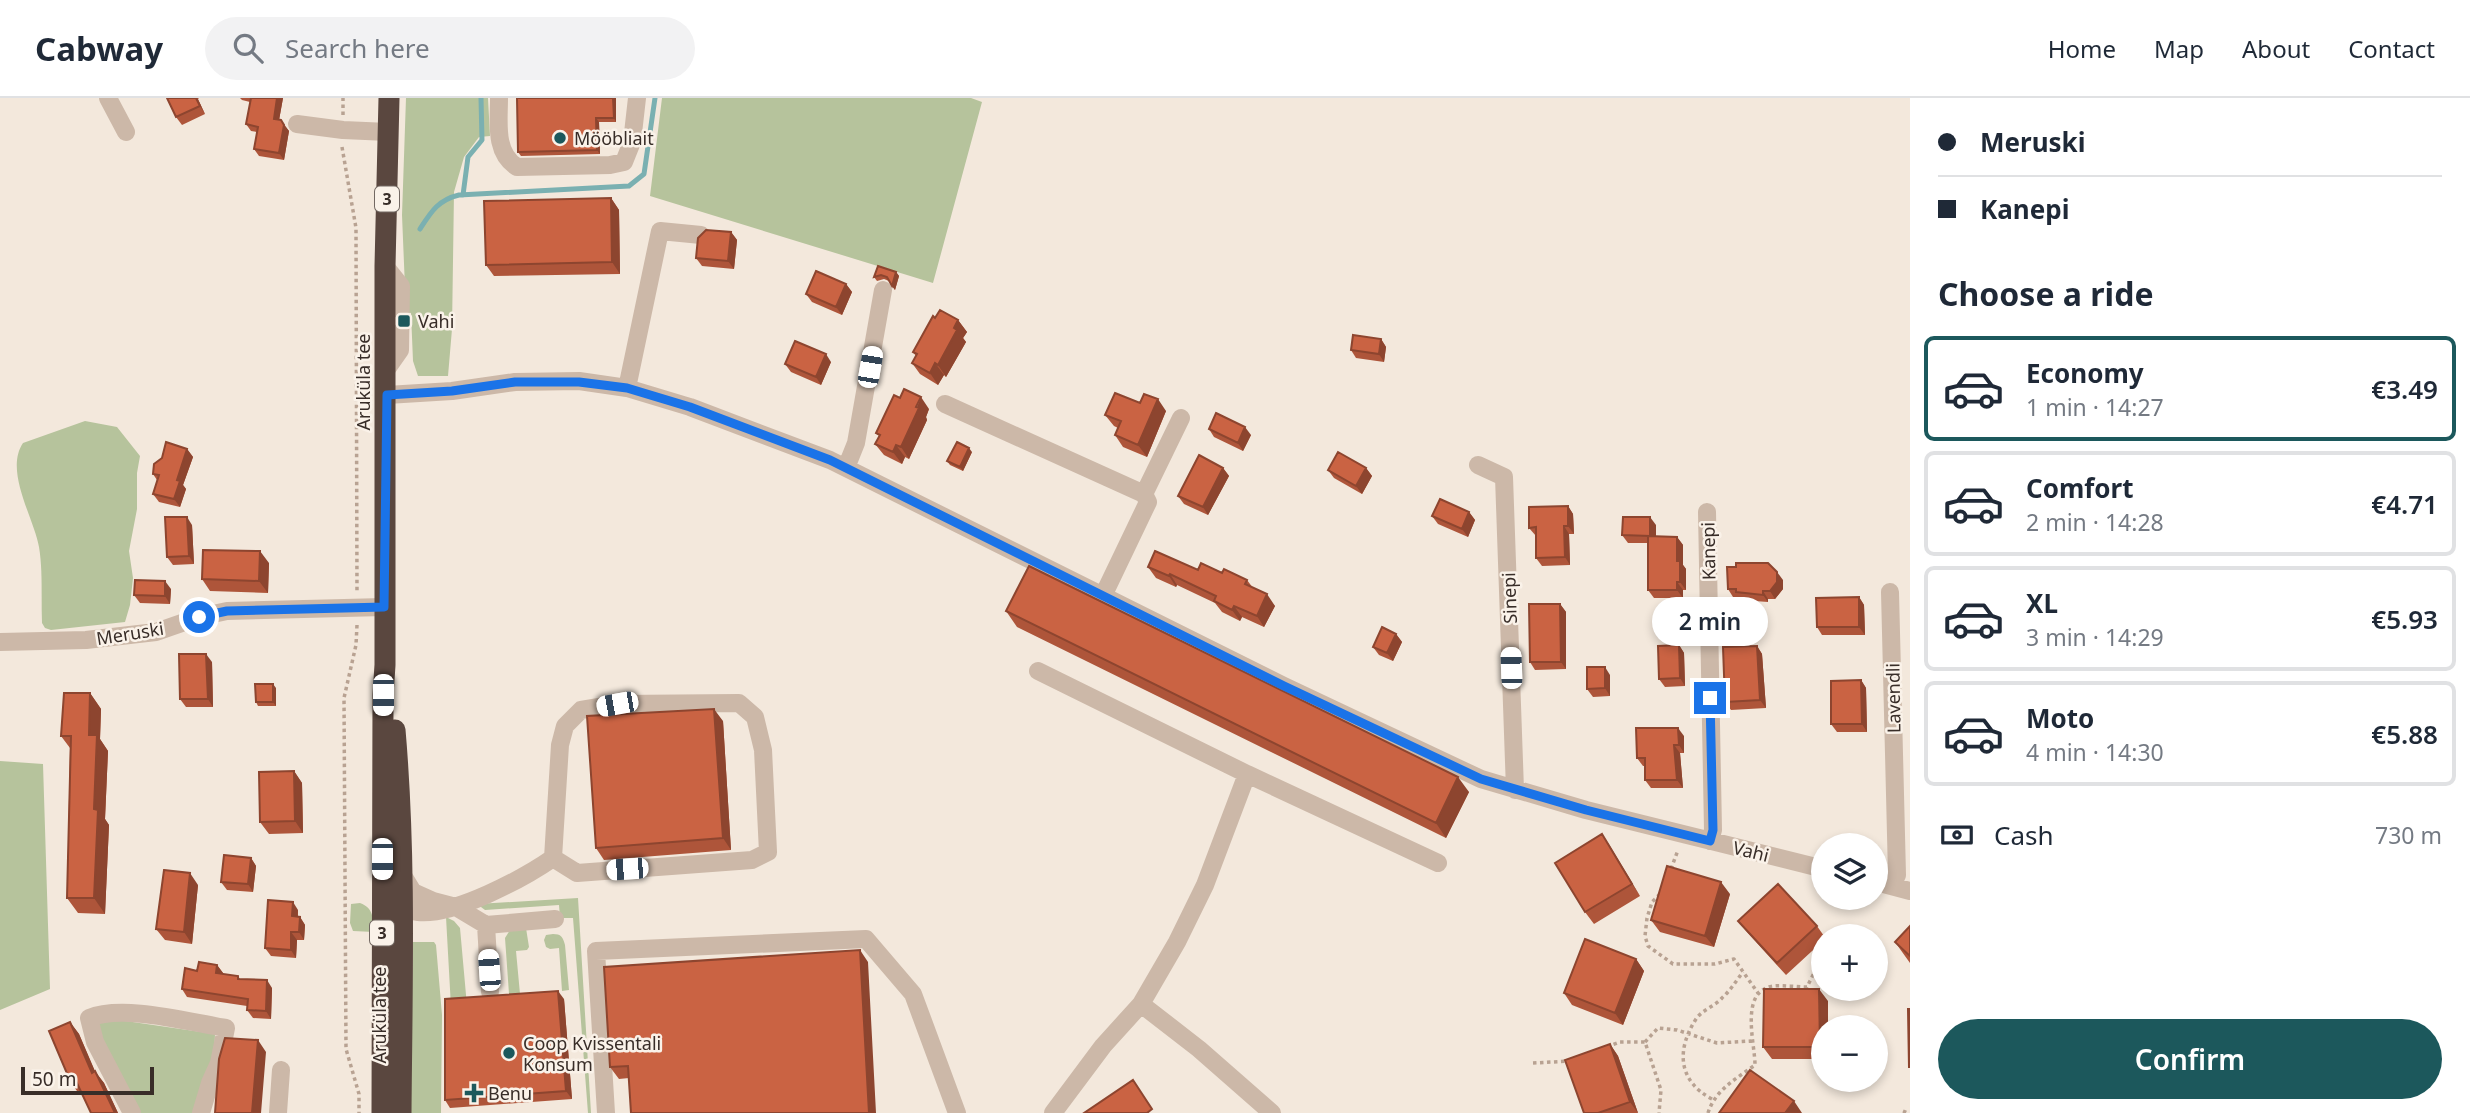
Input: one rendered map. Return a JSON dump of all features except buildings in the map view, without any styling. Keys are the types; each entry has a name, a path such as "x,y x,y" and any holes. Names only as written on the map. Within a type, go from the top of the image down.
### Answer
{"highway":[{"name":"Aruküla tee","path":"389,98 385,266 387,395 382,840 392,929 401,1113"},
{"name":"Aruküla tee","path":"382,1113 392,929 418,906 402,874 400,788 392,704 385,665"}],"street":[{"path":"108,98 126,132"},
{"path":"499,98 500,145 508,162 517,167 610,165 624,162 632,142 637,98"},
{"path":"297,124 388,132"},
{"path":"627,388 660,231 701,234"},
{"path":"846,468 856,443 883,290"},
{"name":"Vahi","path":"387,395 452,391 515,382 579,382 627,388 690,407 846,468 1284,686 1481,779 1811,866"},
{"path":"944,404 1144,494 1148,502 1103,596"},
{"path":"1144,494 1181,418"},
{"name":"Sinepi","path":"1478,465 1504,477 1515,790"},
{"name":"Kanepi","path":"1707,512 1713,830 1710,841"},
{"name":"Lavendli","path":"1888,881 1897,875 1890,592"},
{"name":"Meruski","path":"0,642 86,640 156,632 199,617 227,611 384,607"},
{"path":"1038,671 1247,774 1438,863"},
{"path":"739,703 755,717 763,750 768,852 752,860 577,873 553,858 560,745 565,726 581,710 617,704 739,703"},
{"path":"1053,1113 1103,1046 1141,1004 1177,942 1205,885 1247,774"},
{"path":"382,840 392,877 393,892 418,906 456,907 523,878 553,858"},
{"path":"402,874 418,906"},
{"path":"1888,885 1910,891"},
{"path":"456,907 486,925 555,919"},
{"path":"486,925 490,992"},
{"path":"606,1113 596,951 866,939 913,994 957,1113"},
{"path":"1141,1004 1199,1049 1272,1113"},
{"path":"132,1113 95,1042 89,1018 103,1012 137,1014 226,1028 219,1063 201,1113"},
{"path":"278,1113 281,1070"}],"path":[{"path":"1665,874 1674,866 1680,845"},
{"path":"1662,886 1659,897 1652,902 1647,919 1648,946 1673,964 1715,964 1734,959 1758,993"},
{"path":"1712,1099 1700,1093 1690,1082 1684,1068 1683,1047 1697,1017 1721,1000 1743,972"},
{"path":"1708,1113 1712,1099 1755,1065 1751,1041 1754,1001 1758,993 1771,986 1807,986 1811,978"},
{"path":"1599,1051 1620,1042 1645,1041 1658,1028 1689,1033 1717,1043 1751,1041"},
{"path":"1645,1041 1661,1090 1659,1113"},
{"path":"1533,1063 1565,1063 1576,1060"}],"green space":[{"path":"406,98 488,98 490,136 479,137 464,157 454,192 452,329 448,376 418,376 413,361 411,313 406,312 402,215"},
{"path":"662,98 971,98 982,102 933,283 650,196"},
{"path":"85,421 117,427 140,456 137,509 129,551 133,578 130,605 125,622 51,630 45,628 42,623 39,547 18,481 18,454 23,443"},
{"path":"0,761 43,764 50,989 0,1010"},
{"path":"578,898 591,1113 588,1113 573,918 560,918 559,905 485,910 477,904"},
{"path":"360,903 370,911 374,932 353,931 350,923 351,904"},
{"path":"446,917 460,928 467,1006 451,1007"},
{"path":"526,928 529,947 527,950 516,951 520,994 509,994 505,938 510,930"},
{"path":"546,935 560,935 564,942 569,990 562,991 559,948 546,947 544,940"},
{"path":"413,942 434,942 436,945 442,1015 441,1113 409,1113"},
{"path":"119,1020 215,1034 214,1068 194,1113 138,1113 94,1029 99,1023"}],"waterway":[{"path":"463,195 468,157 482,140 481,98"},
{"path":"420,229 440,203 459,195 629,186 644,174 655,98"}],"place":[{"name":"Mööbliait","path":"560,138"},
{"name":"Vahi","path":"404,321"},
{"name":"Coop Kvissentali Konsum","path":"509,1053"},
{"name":"Benu","path":"474,1093"}],"route":[{"path":"199,617 227,611 384,607 387,395 452,391 515,382 579,382 627,388 690,407 830,460 1284,686 1481,779 1586,810 1710,841 1713,830 1710,698"}]}
